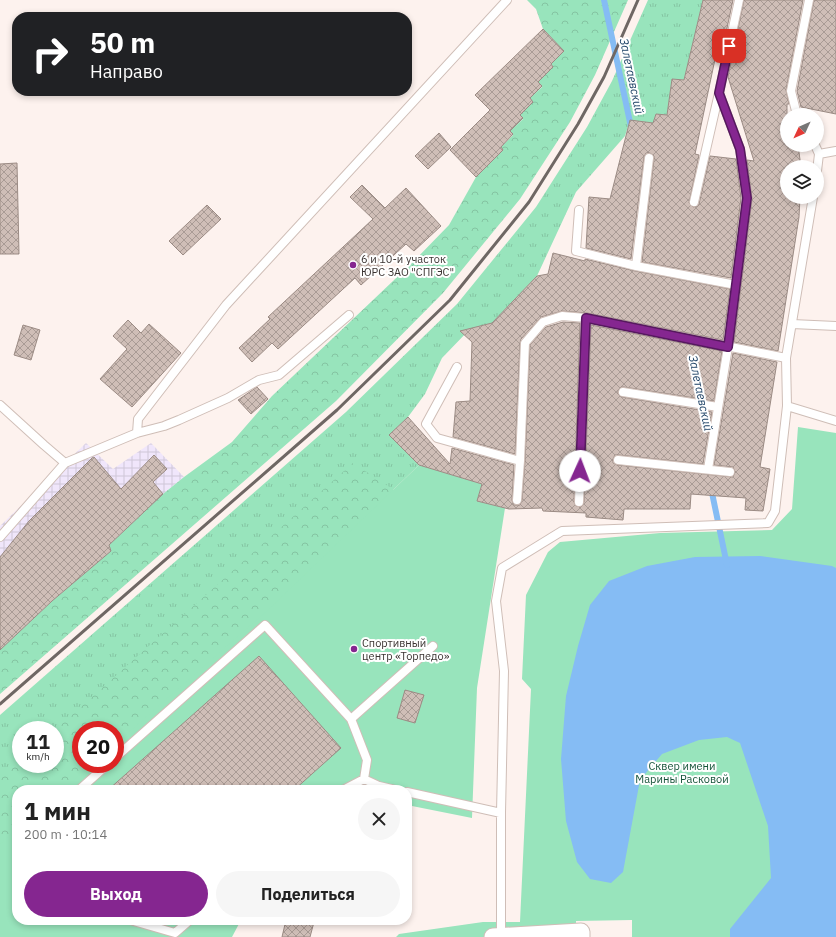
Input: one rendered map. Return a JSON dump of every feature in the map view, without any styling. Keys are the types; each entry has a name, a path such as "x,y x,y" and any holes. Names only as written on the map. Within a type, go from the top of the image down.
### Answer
{"street":[{"path":"497,937 581,934"}],"lane":[{"path":"137,433 138,419 226,305 507,0"},
{"path":"694,202 719,93 738,0"},
{"path":"795,108 791,91 809,0"},
{"path":"708,469 728,347 747,198 740,149 719,93"},
{"path":"818,160 819,154 836,151"},
{"path":"636,266 649,158"},
{"path":"497,937 504,671 496,601 502,568 562,531 768,523 775,511 787,406 786,358 812,204"},
{"path":"579,210 576,251 636,266 736,285"},
{"path":"0,537 65,463 137,433 164,426 179,420 228,398 259,380 279,375 349,315"},
{"path":"517,500 525,343 543,322 562,316 586,318 786,358"},
{"path":"579,502 586,318"},
{"path":"792,324 836,326"},
{"path":"457,367 426,424 436,438 520,461"},
{"path":"623,392 718,407"},
{"path":"0,405 44,446 65,463"},
{"path":"787,406 836,421"},
{"path":"618,460 730,472"},
{"path":"124,750 265,625 351,719 367,760 364,779"},
{"path":"351,719 433,646"},
{"path":"85,785 98,773"},
{"path":"353,785 364,779"},
{"path":"364,779 377,785"},
{"path":"412,793 501,813"},
{"path":"147,925 175,933 184,925"}],"shaded area":[{"path":"86,443 113,469 151,443 184,477 163,494 111,551 52,601 0,650 0,526"}],"green space":[{"path":"527,0 628,0 595,75 570,122 520,199 443,293 336,401 0,694 0,650 52,601 111,551 109,545 163,494 232,442 272,396 413,262 449,225 476,177 503,150 501,147 513,135 510,131 523,119 520,115 533,102 530,98 542,87 538,82 553,67 551,64 564,51 543,29 536,9"},
{"path":"648,0 703,0 684,80 672,79 667,115 656,114 653,123 630,120 625,136 576,192 537,276 492,323 470,329 442,358 425,394 408,417 389,435 419,465 268,610 124,723 124,721 72,721 72,768 64,771 64,721 12,721 12,773 59,773 29,785 12,785 12,806 0,844 0,715 346,412 457,304 536,207 587,127 612,81"},
{"name":"Сквер имени Марины Расковой","path":"798,427 836,433 836,937 632,937 632,920 576,921 576,937 396,937 399,934 483,922 520,922 531,689 522,679 526,595 548,552 560,542 660,533 772,530 792,509"},
{"path":"353,463 482,548 124,743 124,721 72,721 72,773 87,773 74,785 12,785 12,839 0,850 0,779 12,768 12,773 64,773 64,722"},
{"name":"Спортивный центр «Торпедо»","path":"419,465 482,484 477,501 505,508 477,688 472,818 412,806 412,785 68,785 82,773 124,773 124,736 268,610"},
{"path":"12,833 12,925 238,925 232,937 0,937 0,844"}],"water":[{"path":"760,556 832,566 836,568 836,937 730,937 730,929 771,878 768,826 740,743 727,737 699,740 662,754 640,780 623,872 611,883 590,879 577,862 566,821 561,759 566,696 590,605 609,581 647,566 695,557"}],"building":[{"path":"703,0 733,0 721,56 718,45 695,154 699,155 689,203 693,207 698,206 699,204 710,156 736,159 741,198 731,278 642,262 654,159 654,156 650,153 646,153 644,157 631,259 586,248 589,197 610,199 630,120 653,123 656,114 667,115 672,79 684,80"},
{"path":"744,0 803,0 786,90 789,104 787,104 787,108 780,108 780,152 799,152 800,160 780,160 780,204 800,204 799,217 778,351 734,342 752,199 747,160 754,161 728,77"},
{"path":"814,0 836,0 836,114 824,112 824,108 801,107 797,91"},
{"path":"543,29 564,51 551,64 553,67 538,82 542,86 530,98 533,102 520,115 523,118 510,131 513,134 501,147 503,150 476,177 450,150 490,110 475,95"},
{"path":"439,133 451,147 428,169 415,156"},
{"path":"17,163 19,254 0,254 0,164"},
{"name":"6 и 10-й участок ЮРС ЗАО \"СПГЭС\"","path":"362,185 385,208 406,188 441,226 414,251 406,244 361,285 355,278 278,349 272,343 252,362 239,348 270,319 268,317 373,219 350,197"},
{"path":"207,205 221,219 183,255 169,241"},
{"path":"553,253 585,261 585,259 635,271 730,289 723,340 587,313 562,311 541,317 521,339 520,343 515,454 453,437 456,402 470,401 472,342 460,331 492,323 537,276 548,274"},
{"path":"128,320 141,333 149,324 181,353 132,407 100,379 127,349 113,336"},
{"path":"563,322 580,323 574,502 576,506 581,507 584,502 591,325 722,351 714,401 624,387 621,387 618,391 618,394 622,397 712,412 703,464 615,455 613,463 617,465 733,477 735,472 733,467 714,465 733,353 777,362 760,467 770,469 763,511 745,510 746,498 691,494 690,509 624,509 623,520 586,517 586,513 543,511 542,508 509,509 477,501 482,484 419,465 389,435 408,417 450,464 452,448 514,465 512,500 514,505 520,505 522,500 525,461 530,345 546,327"},
{"path":"23,325 40,330 31,360 14,355"},
{"path":"257,387 268,399 251,414 238,400"},
{"path":"154,455 167,469 153,482 163,494 109,545 111,551 52,601 0,650 0,557 29,521 92,458 94,457 121,489"},
{"path":"259,656 341,748 300,785 114,785"},
{"path":"405,690 424,695 415,723 397,718"},
{"path":"285,925 313,925 310,937 282,937"}],"waterway":[{"name":"Залетаевский","path":"604,0 631,127"},
{"name":"Залетаевский","path":"711,488 727,565"}],"railway":[{"path":"0,704 337,410 450,300 529,202 578,124 604,77 638,0"}],"place":[{"name":"6 и 10-й участок ЮРС ЗАО \"СПГЭС\"","path":"353,265"},
{"name":"Спортивный центр «Торпедо»","path":"354,649"}],"route":[{"path":"580,471 586,318 728,347 747,198 740,149 719,93 729,46"}]}
